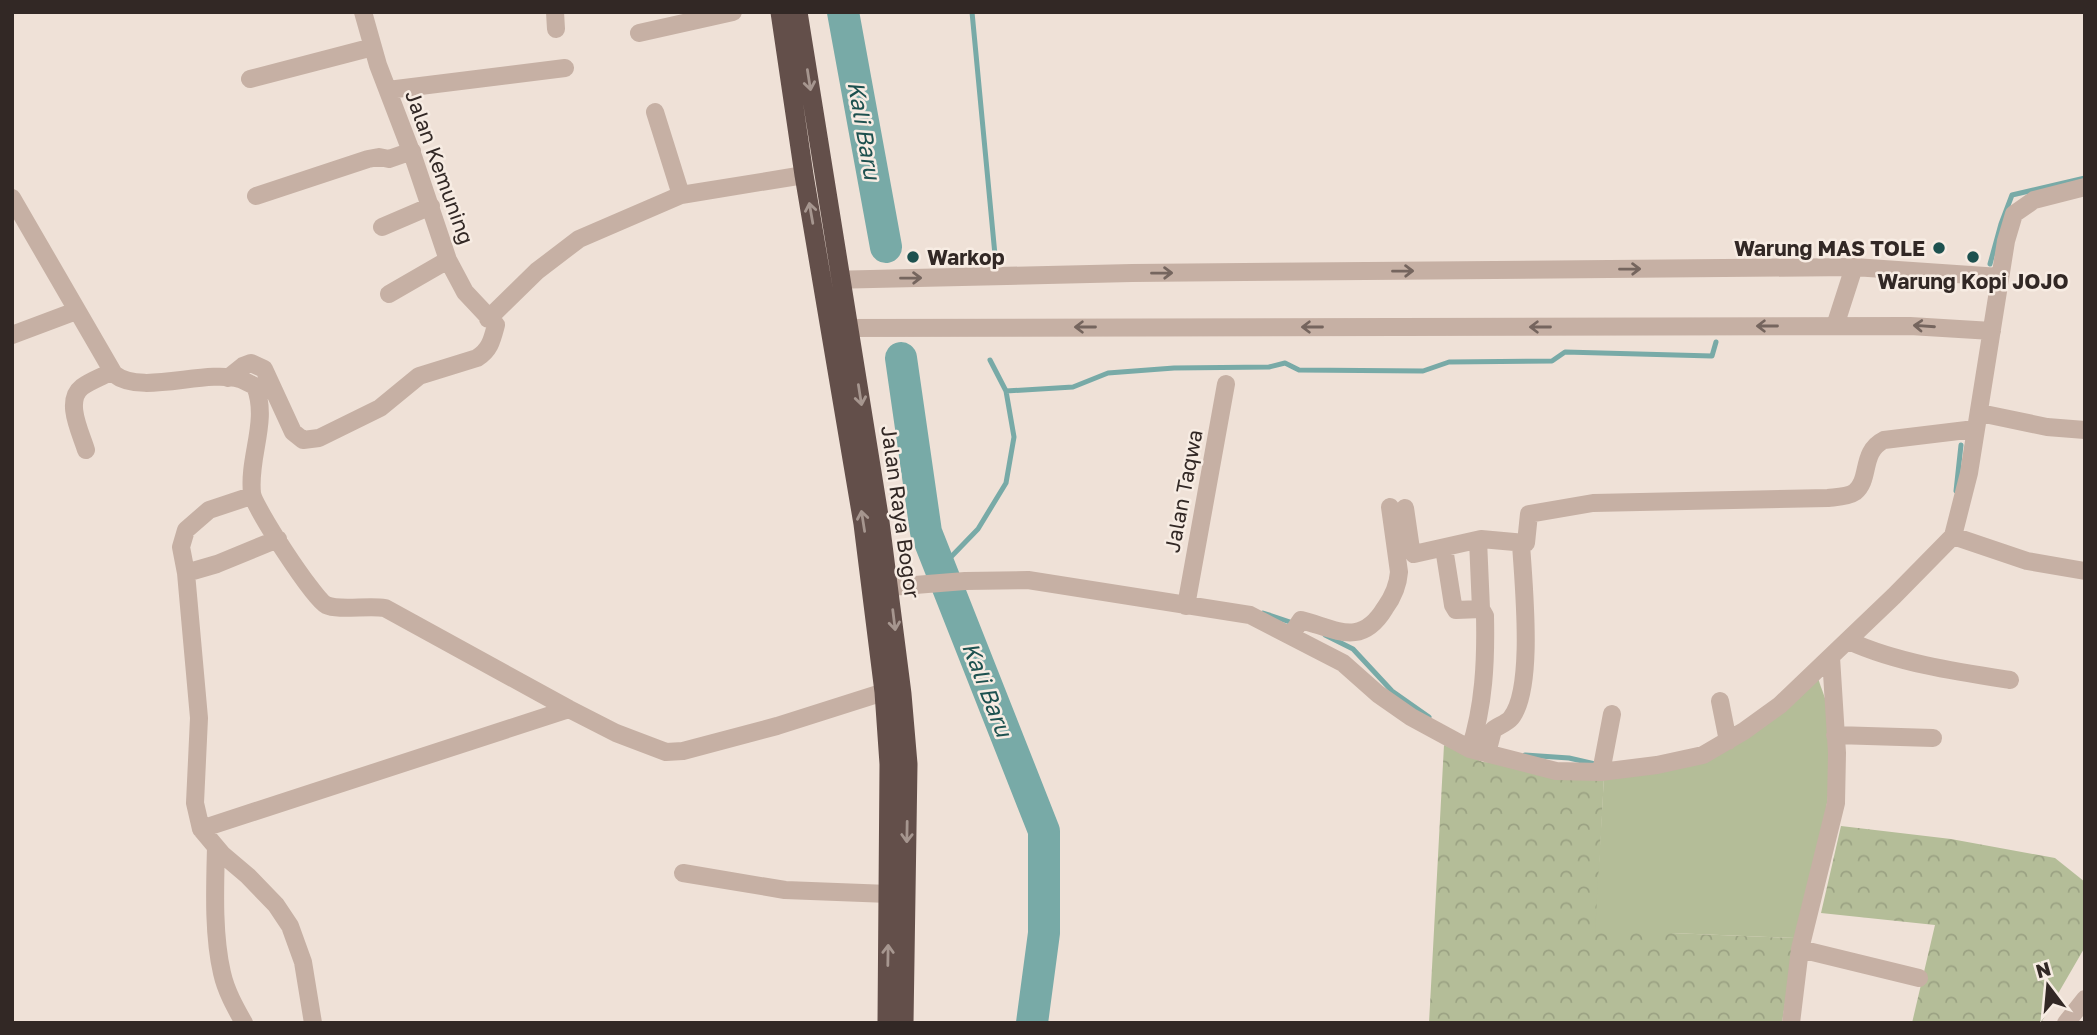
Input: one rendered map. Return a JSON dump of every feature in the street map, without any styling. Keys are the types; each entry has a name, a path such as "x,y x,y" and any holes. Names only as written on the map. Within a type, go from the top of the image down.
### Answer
{"highway":[{"name":"Jalan Raya Bogor","path":"780,12 822,281 840,328 890,587 908,764 904,1023"},
{"name":"Jalan Raya Bogor","path":"798,12 842,279 840,328 884,692 889,764 887,1023"}],"street":[{"name":"Jalan Kemuning","path":"363,12 448,260 465,292 492,322"},
{"path":"639,33 733,12"},
{"path":"250,79 373,47"},
{"path":"388,90 565,68"},
{"path":"655,112 681,195"},
{"path":"256,197 368,159 389,159 412,151"},
{"path":"228,378 251,363 264,369 274,387 288,425 299,438 309,441 380,408 419,376 477,359 489,348 492,322 537,271 579,239 681,195 804,175"},
{"path":"890,587 1028,580 1187,598 1294,629 1411,716 1480,746 1556,771 1657,765 1703,755 1727,735 1780,705 1929,563 1953,536 1969,473 2006,241 2014,214 2034,200 2085,187"},
{"path":"12,198 111,372 127,382 207,377 239,379 255,386 261,400 261,412 253,459 251,496 305,582 323,604 337,608 385,608 569,709 616,733 666,752 683,751 777,726 884,692"},
{"path":"382,227 430,206"},
{"path":"389,294 448,260"},
{"path":"1835,326 1854,267"},
{"path":"822,281 1144,273 1854,267 2000,277"},
{"path":"12,335 76,311"},
{"path":"840,328 1910,326 1992,331"},
{"path":"86,450 74,398 79,389 111,372"},
{"name":"Jalan Taqwa","path":"1187,598 1226,384"},
{"path":"1294,629 1304,620 1326,628 1350,632 1371,628 1378,620 1392,598 1398,582 1398,507 1413,552 1417,554 1478,540 1521,544 1527,542 1529,514 1593,503 1845,496 1855,492 1860,485 1871,450 1876,444 1884,440 1978,421 2085,430"},
{"path":"251,496 209,510 186,530 181,547 186,573 199,718 194,791 201,829 276,905 290,926 303,962 313,1023"},
{"path":"1953,536 2027,561 2085,571"},
{"path":"186,573 217,564 278,539"},
{"path":"1478,540 1480,609 1485,616 1486,650 1480,746"},
{"path":"1480,746 1493,730 1512,716 1520,694 1526,651 1521,544"},
{"path":"1444,548 1452,605 1455,610 1480,609"},
{"path":"1849,641 1864,648 1956,672 2010,680"},
{"path":"1791,1023 1800,948 1836,803 1837,753 1831,657"},
{"path":"1720,701 1727,735"},
{"path":"201,829 569,709"},
{"path":"1602,768 1612,714"},
{"path":"1835,735 1933,738"},
{"path":"216,847 215,892 221,972 227,991 244,1023"},
{"path":"682,873 785,890 890,894"},
{"path":"1800,948 1919,978"},
{"path":"2066,1023 2085,999"}],"green space":[{"path":"1818,678 1828,709 1831,766 1824,825 1795,938 1595,933 1604,776 1678,767"},
{"path":"1444,745 1483,762 1526,764 1604,776 1596,933 1795,938 1782,1023 1429,1023"},
{"path":"1841,826 1951,839 2055,858 2085,882 2085,947 2041,1023 1912,1023 1935,925 1821,913"}],"waterway":[{"name":"Kali Baru","path":"843,12 886,247"},
{"path":"972,12 995,255"},
{"path":"1990,264 2012,195 2085,178"},
{"path":"1006,391 1073,387 1108,373 1174,368 1269,367 1285,363 1299,370 1423,371 1449,362 1552,361 1565,352 1712,356 1716,342"},
{"name":"Kali Baru","path":"901,358 926,532 1044,831 1044,933 1032,1023"},
{"path":"939,564 949,559 978,529 1006,483 1014,437 1006,391 990,360"},
{"path":"1956,491 1961,445"},
{"path":"1263,613 1293,623"},
{"path":"1325,635 1353,649 1392,691 1429,717"},
{"path":"1525,755 1569,758 1595,764"}],"place":[{"name":"Warung MAS TOLE","path":"1939,248"},
{"name":"Warkop","path":"913,257"},
{"name":"Warung Kopi JOJO","path":"1973,257"}]}
